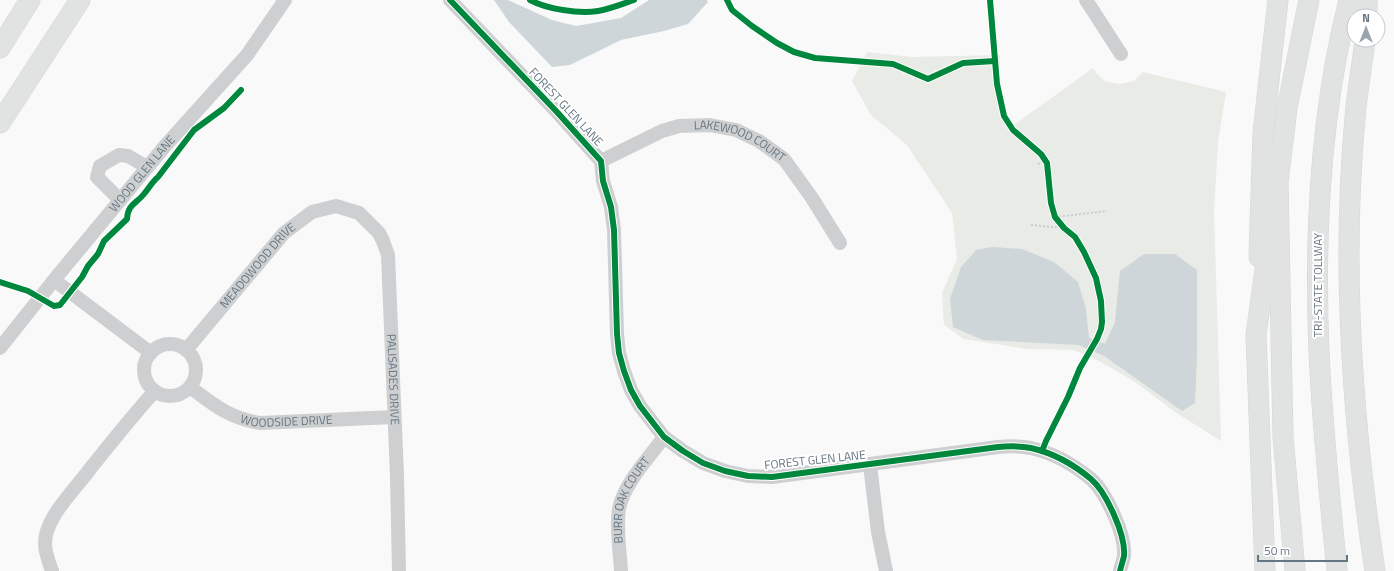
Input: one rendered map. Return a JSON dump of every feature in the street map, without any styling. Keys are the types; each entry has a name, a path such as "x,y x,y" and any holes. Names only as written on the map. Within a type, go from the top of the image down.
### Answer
{"highway":[{"path":"0,48 30,0"},
{"path":"0,123 80,0"},
{"path":"1265,571 1256,335 1263,133 1278,0"},
{"path":"1256,335 1287,108 1309,0"},
{"name":"TRI-STATE TOLLWAY","path":"1338,571 1320,385 1318,250 1326,127 1337,52 1349,0"},
{"path":"1364,48 1355,117 1349,231 1349,283 1354,396 1361,466 1375,571"},
{"path":"1278,182 1283,437 1294,571"}],"street":[{"name":"WOOD GLEN LANE","path":"0,348 120,200 247,55 285,0"},
{"name":"FOREST GLEN LANE","path":"450,0 557,112 601,161 603,180 611,207 614,230 617,334 622,365 631,390 640,406 664,437 682,451 703,463 725,471 748,476 772,477 1008,446 1030,448 1042,451 1058,457 1092,480 1113,512 1121,533 1123,544 1124,556 1120,571"},
{"path":"1086,0 1121,54"},
{"name":"LAKEWOOD COURT","path":"601,161 662,131 679,126 710,125 736,130 759,140 784,159 812,198 840,243"},
{"path":"120,200 97,177 100,166 119,155 128,156 148,167"},
{"name":"MEADOWOOD DRIVE","path":"186,350 284,233 312,212 336,206 345,208"},
{"name":"PALISADES DRIVE","path":"345,208 360,213 379,233 388,255 397,476 399,571"},
{"path":"54,280 151,353"},
{"path":"172,344 186,350 194,361 196,368 190,387 177,395 169,396 162,395 155,391 149,385 145,377 144,368 146,360 151,353 164,345 172,344"},
{"name":"WOODSIDE DRIVE","path":"190,387 229,415 260,423 394,417"},
{"path":"52,571 45,549 46,536 49,526 63,504 138,409 155,391"},
{"name":"BURR OAK COURT","path":"621,571 618,518 624,492 664,437"},
{"path":"870,465 878,532 886,571"}],"path":[{"path":"1038,164 1043,157"},
{"path":"1043,157 1048,168"},
{"path":"1053,210 1055,217 1067,230"},
{"path":"1055,217 1107,211"},
{"path":"1031,225 1067,230"}],"shaded area":[{"path":"494,0 508,0 552,20 576,26 621,18 649,0 707,0 708,2 688,24 664,31 621,40 570,65 552,67 509,22"},
{"path":"867,52 911,57 1000,55 1001,92 1005,108 1014,125 1093,68 1106,82 1120,84 1134,81 1143,72 1226,92 1218,142 1214,212 1221,441 1175,412 1135,382 1099,361 1074,350 1027,349 964,339 944,325 942,293 957,259 952,213 907,145 871,115 852,81"},
{"path":"992,247 1022,249 1054,262 1078,282 1086,309 1089,338 1105,344 1115,322 1120,271 1144,254 1175,254 1197,270 1197,356 1195,403 1182,411 1104,356 1079,345 983,340 953,327 950,299 961,267 976,250"}],"cycle path":[{"path":"450,0 557,112 601,161 603,181 611,207 614,230 617,334 619,353 631,390 640,406 664,437 703,463 725,471 748,476 772,477 998,447 1010,446 1039,450 1055,456 1077,469 1097,485 1114,514 1122,537 1124,556 1120,571"},
{"path":"530,0 545,6 581,12 612,8 634,0"},
{"path":"727,0 732,10 777,43 794,52 815,58 893,64 928,79 963,63 995,61"},
{"path":"990,0 997,84 1004,116 1013,130 1041,154 1047,163 1051,203 1055,217 1064,228 1075,237 1084,252 1096,278 1101,301 1101,329 1097,339 1080,368 1042,451"},
{"path":"0,282 28,291 54,306 60,305 98,254 104,241 127,219 131,207 146,192 194,130 224,108 241,90"}]}
